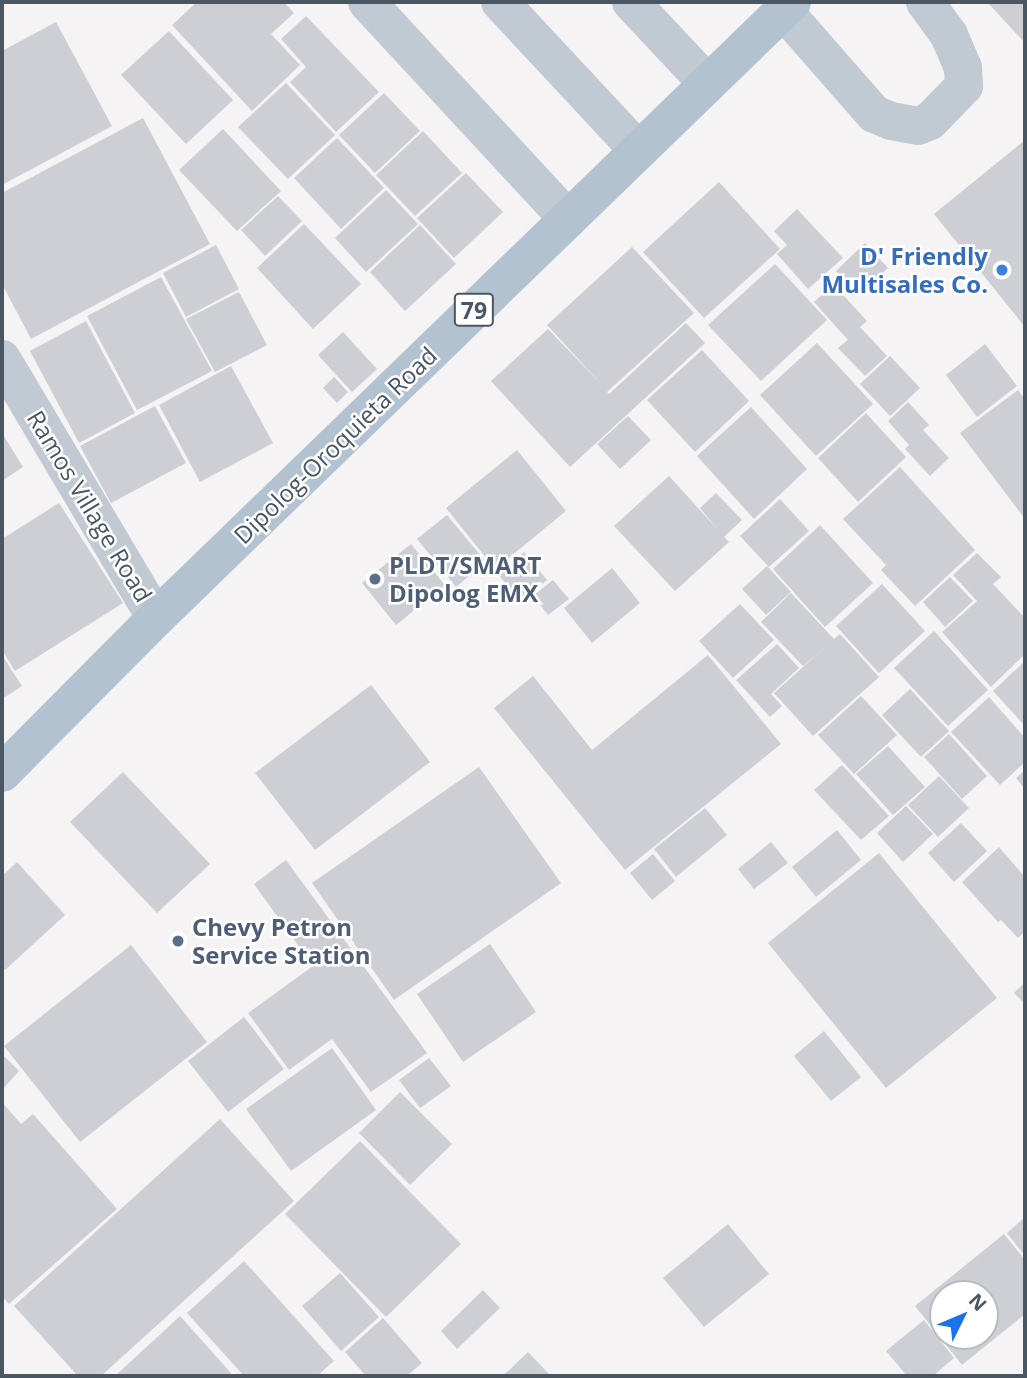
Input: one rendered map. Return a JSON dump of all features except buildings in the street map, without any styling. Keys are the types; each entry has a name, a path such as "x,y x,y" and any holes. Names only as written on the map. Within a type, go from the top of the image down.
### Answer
{"main road":[{"name":"Dipolog-Oroquieta Road","path":"2,773 156,618 787,6"}],"street":[{"path":"367,2 568,219"},
{"path":"500,2 638,150"},
{"path":"631,2 707,83"},
{"path":"787,6 874,114 891,121 918,126 930,121 964,86 963,68 949,35 925,2"},
{"name":"Ramos Village Road","path":"2,359 156,618"}],"place":[{"name":"D' Friendly Multisales Co.","path":"1002,270"},
{"name":"PLDT/SMART Dipolog EMX","path":"375,579"},
{"name":"Chevy Petron Service Station","path":"178,941"}]}
